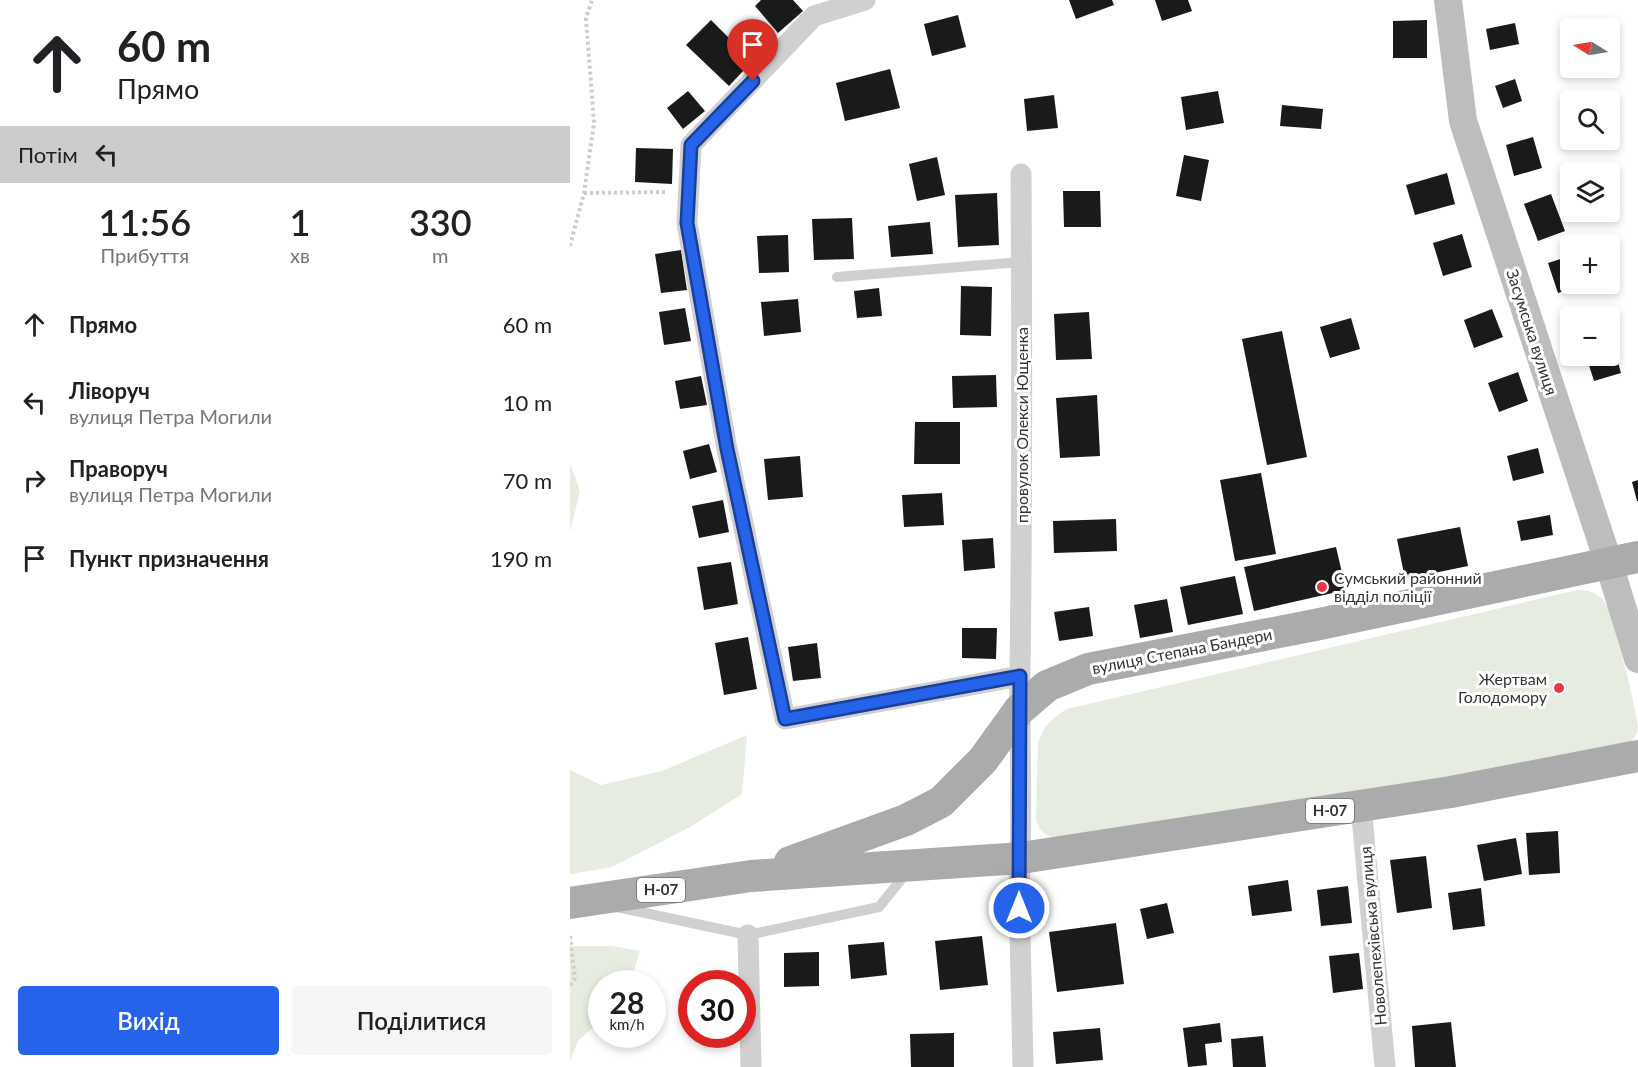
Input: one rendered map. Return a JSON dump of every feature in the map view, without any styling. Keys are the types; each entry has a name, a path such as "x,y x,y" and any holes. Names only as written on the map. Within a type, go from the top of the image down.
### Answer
{"main road":[{"name":"вулиця Степана Бандери","path":"751,876 906,820 941,802 983,760 1019,710 1047,686 1088,669 1315,625 1624,560"},
{"name":"вулиця Степана Бандери","path":"579,902 751,876 1021,858 1452,792 1638,756"}],"street":[{"path":"865,0 814,16 691,145 687,223 727,449 785,719 1020,676"},
{"name":"Засумська вулиця","path":"1448,0 1463,121 1624,560 1638,659"},
{"name":"провулок Олекси Ющенка","path":"1021,174 1023,347 1019,886 1023,1067"},
{"name":"Новолепехівська вулиця","path":"1361,806 1385,1067"},
{"path":"748,935 752,1067"}],"lane":[{"path":"837,277 1022,262"},
{"path":"579,902 748,935 879,907 913,865"}],"path":[{"path":"570,246 584,194 594,123 586,18 592,0"},
{"path":"584,194 689,192"},
{"path":"570,936 575,978 570,985"}],"shaded area":[{"path":"570,464 580,491 570,532"},
{"path":"1577,590 1596,594 1608,607 1626,670 1638,730 1633,740 1619,750 1055,838 1043,832 1036,820 1038,744 1049,723 1067,709"},
{"path":"747,735 742,794 690,827 612,867 570,874 570,770 601,785 662,771"},
{"path":"570,946 611,946 640,951 634,970 588,970 588,1032 578,1041 570,1061"}],"building":[{"path":"761,0 793,0 803,11 778,33 755,6"},
{"path":"1069,0 1112,0 1114,5 1076,19"},
{"path":"1155,0 1188,0 1192,11 1162,21"},
{"path":"958,15 966,47 932,56 924,24"},
{"path":"711,20 744,53 751,46 759,54 729,86 686,45"},
{"path":"1427,20 1427,58 1393,58 1393,21"},
{"path":"1515,23 1519,44 1490,50 1486,29"},
{"path":"890,69 900,108 845,121 836,83"},
{"path":"1515,79 1522,101 1503,108 1495,86"},
{"path":"688,91 705,111 683,129 667,108"},
{"path":"1218,91 1224,123 1186,130 1181,97"},
{"path":"1054,95 1058,128 1027,131 1024,99"},
{"path":"1282,105 1323,109 1321,129 1280,126"},
{"path":"1533,137 1542,168 1514,176 1506,145"},
{"path":"636,148 673,149 672,184 635,182"},
{"path":"1184,155 1209,160 1201,201 1176,196"},
{"path":"937,157 945,195 917,201 909,164"},
{"path":"1447,173 1455,204 1415,215 1406,185"},
{"path":"1063,191 1100,191 1101,227 1064,227"},
{"path":"997,193 999,245 958,247 955,195"},
{"path":"1551,194 1565,231 1538,241 1524,204"},
{"path":"852,218 854,259 814,260 812,219"},
{"path":"930,222 933,254 891,257 888,226"},
{"path":"1462,234 1472,267 1443,276 1433,243"},
{"path":"788,235 789,272 759,273 757,236"},
{"path":"681,250 687,290 661,293 655,254"},
{"path":"1560,259 1560,292 1558,293 1548,263"},
{"path":"961,286 992,287 991,336 960,335"},
{"path":"879,288 882,316 857,318 854,291"},
{"path":"798,299 801,332 764,336 761,302"},
{"path":"685,308 691,341 664,345 659,312"},
{"path":"1492,309 1503,337 1474,348 1464,320"},
{"path":"1089,312 1092,359 1056,360 1054,314"},
{"path":"1351,318 1360,349 1330,358 1320,327"},
{"path":"1282,331 1307,457 1267,465 1242,339"},
{"path":"1589,366 1619,366 1621,373 1594,381"},
{"path":"1518,372 1528,401 1499,412 1488,383"},
{"path":"996,375 997,407 953,408 952,376"},
{"path":"701,376 707,405 680,409 675,381"},
{"path":"1097,395 1100,456 1060,458 1056,398"},
{"path":"915,422 960,422 960,464 914,464"},
{"path":"709,444 717,472 690,479 683,451"},
{"path":"1538,448 1544,473 1513,481 1507,456"},
{"path":"800,456 803,497 768,500 764,459"},
{"path":"1261,473 1276,554 1235,561 1220,480"},
{"path":"1638,480 1638,501 1637,501 1632,482"},
{"path":"942,493 944,525 904,527 902,495"},
{"path":"723,500 729,532 699,538 692,506"},
{"path":"1550,515 1553,535 1521,541 1517,521"},
{"path":"1116,519 1117,551 1054,553 1053,521"},
{"path":"1460,527 1468,566 1405,579 1397,539"},
{"path":"993,538 995,568 964,571 962,540"},
{"path":"1336,547 1346,590 1254,611 1244,567"},
{"path":"731,562 738,604 704,610 697,567"},
{"path":"1235,576 1243,614 1188,625 1180,587"},
{"path":"1167,599 1173,632 1140,638 1134,605"},
{"path":"1089,607 1093,636 1059,641 1054,612"},
{"path":"962,628 997,628 996,659 962,658"},
{"path":"748,637 757,689 724,695 715,643"},
{"path":"817,643 821,678 793,681 788,647"},
{"path":"1558,831 1560,873 1529,875 1526,833"},
{"path":"1516,838 1522,874 1484,881 1477,845"},
{"path":"1426,856 1432,908 1397,913 1390,860"},
{"path":"1288,880 1292,911 1252,916 1248,886"},
{"path":"1348,886 1352,923 1321,926 1317,890"},
{"path":"1481,888 1485,926 1453,930 1448,893"},
{"path":"1167,903 1174,933 1147,939 1140,909"},
{"path":"1116,923 1124,984 1057,992 1049,932"},
{"path":"982,936 988,985 940,990 935,941"},
{"path":"884,942 887,975 851,979 848,945"},
{"path":"819,952 819,986 784,987 784,953"},
{"path":"1359,953 1363,989 1333,993 1329,956"},
{"path":"1451,1022 1456,1067 1415,1067 1412,1026"},
{"path":"1220,1023 1222,1042 1205,1044 1207,1065 1188,1067 1183,1028"},
{"path":"1100,1028 1103,1060 1056,1064 1053,1032"},
{"path":"954,1033 954,1067 911,1067 910,1034"},
{"path":"1263,1036 1266,1067 1233,1067 1231,1039"}],"place":[{"name":"Сумський районний відділ поліції","path":"1322,587"},
{"name":"Жертвам Голодомору","path":"1559,688"}],"route":[{"path":"753,81 691,145 687,223 727,449 785,719 1020,676 1019,908"}]}
